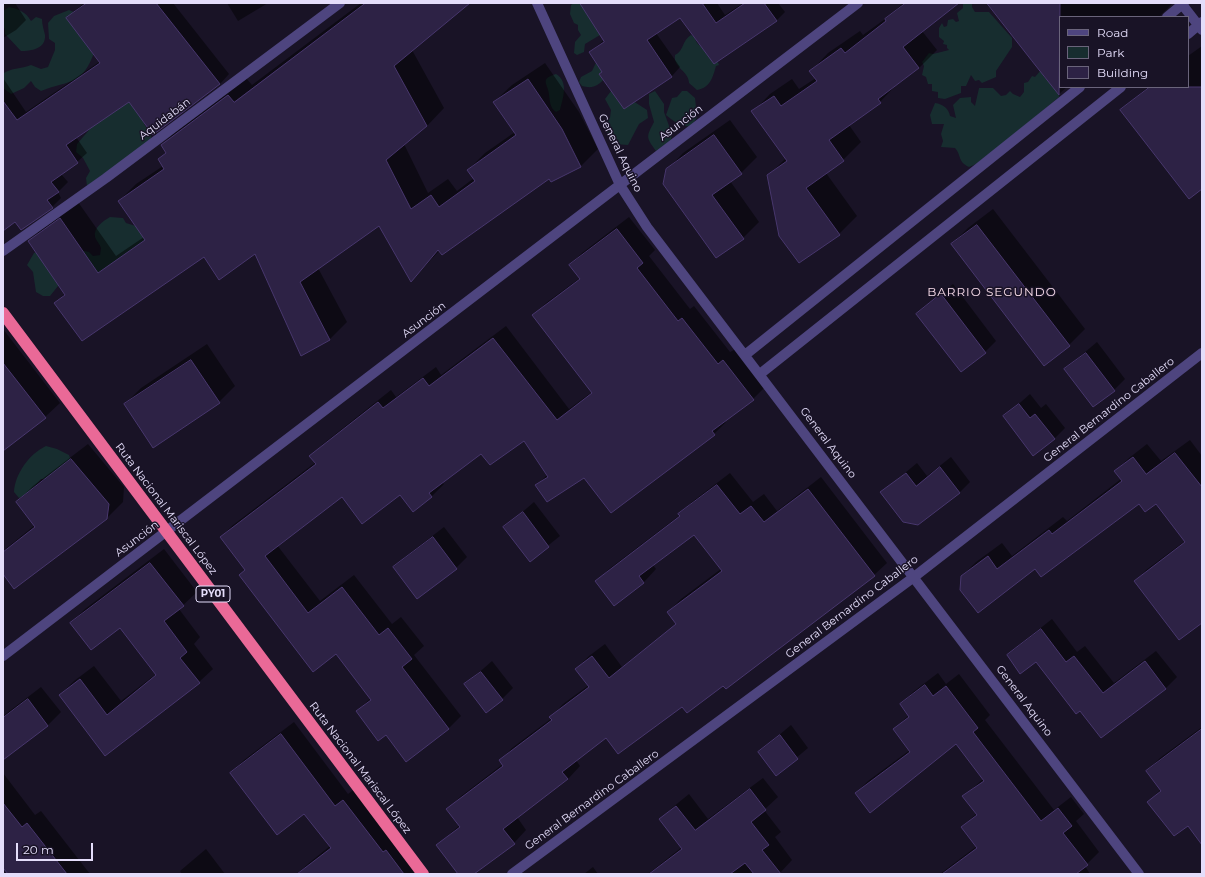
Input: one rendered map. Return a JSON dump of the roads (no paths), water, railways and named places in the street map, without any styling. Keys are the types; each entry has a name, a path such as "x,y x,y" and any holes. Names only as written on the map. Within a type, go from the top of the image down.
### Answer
{"highway":[{"name":"Ruta Nacional Mariscal López","path":"3,313 168,531 423,874"}],"street":[{"name":"Aquidabán","path":"3,251 112,173 340,3"},
{"name":"General Aquino","path":"537,3 620,185 647,227 746,355 1139,874"},
{"name":"Asunción","path":"3,656 858,3"},
{"path":"1168,16 1183,4 1201,26 1189,33"},
{"path":"746,355 1079,88"},
{"path":"760,374 1120,88"},
{"name":"General Bernardino Caballero","path":"512,874 914,577 1202,353"}],"district":[{"name":"BARRIO SEGUNDO","path":"992,292"}]}
